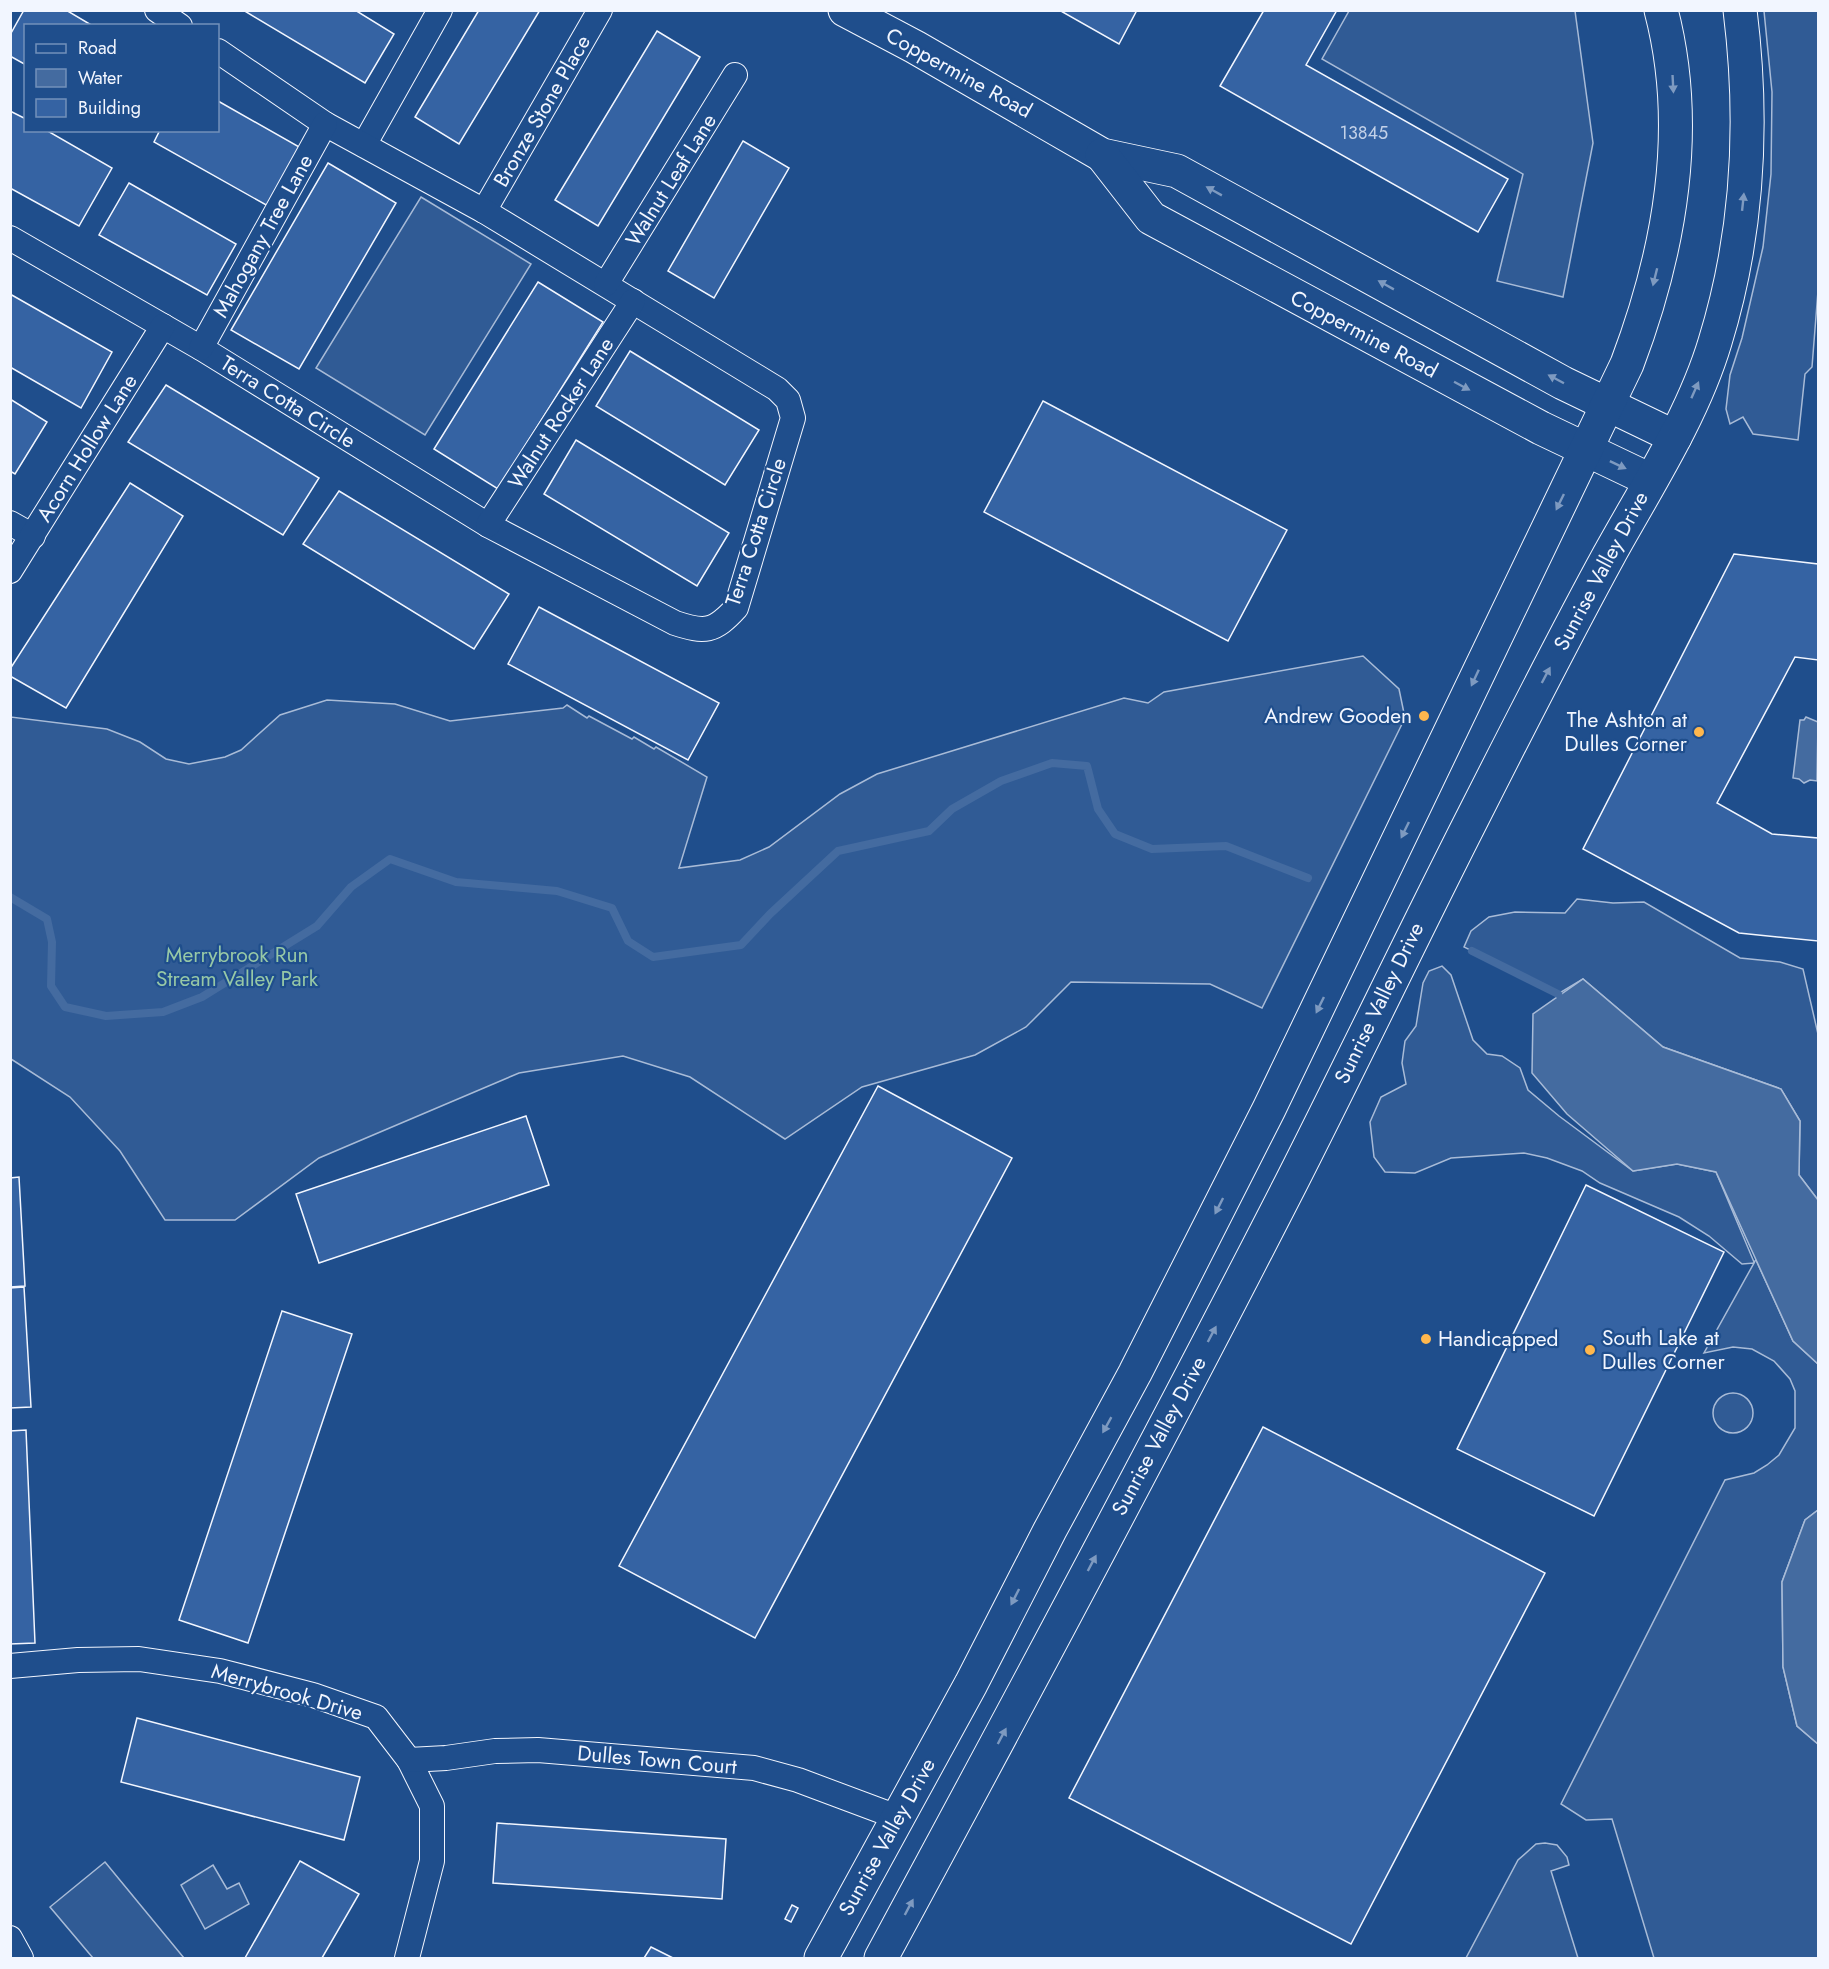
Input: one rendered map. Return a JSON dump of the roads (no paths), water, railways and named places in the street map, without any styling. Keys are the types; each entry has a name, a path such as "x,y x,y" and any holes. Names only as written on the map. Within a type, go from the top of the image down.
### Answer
{"main road":[{"name":"Coppermine Road","path":"845,10 915,47 1102,155 1177,171 1563,383 1675,437"},
{"name":"Sunrise Valley Drive","path":"821,1959 971,1684 1050,1530 1135,1373 1269,1109 1609,405 1646,315 1659,262 1671,195 1676,129 1673,70 1661,10"},
{"name":"Sunrise Valley Drive","path":"881,1959 970,1797 1293,1180 1499,764 1675,437 1714,348 1731,285 1741,223 1749,149 1746,56 1740,10"},
{"name":"Coppermine Road","path":"1102,155 1152,218 1262,280 1586,450 1650,480"}],"street":[{"path":"157,10 177,24"},
{"name":"Bronze Stone Place","path":"484,211 600,10"},
{"path":"364,145 438,11"},
{"name":"Terra Cotta Circle","path":"10,238 201,348 488,525 675,623 699,631 722,623 736,608 793,418 788,400 777,389 484,211 325,123 219,52"},
{"name":"Walnut Leaf Lane","path":"606,284 735,75"},
{"name":"Mahogany Tree Lane","path":"201,348 325,123"},
{"name":"Walnut Rocker Lane","path":"488,525 633,302"},
{"name":"Acorn Hollow Lane","path":"10,571 163,326"},
{"path":"10,523 33,536"},
{"name":"Merrybrook Drive","path":"10,1666 78,1660 139,1659 220,1671 313,1695 376,1717 409,1760 432,1806 432,1861 407,1959"},
{"name":"Dulles Town Court","path":"409,1760 446,1758 495,1751 538,1750 754,1768 798,1780 897,1817"},
{"path":"10,1938 21,1959"}],"water":[{"path":"1806,717 1818,722 1817,781 1810,780 1804,783 1793,778 1800,720"},
{"path":"1583,979 1663,1047 1781,1089 1800,1121 1799,1175 1818,1200 1818,1364 1793,1341 1716,1172 1677,1164 1633,1171 1567,1114 1532,1073 1533,1014"},
{"path":"1818,1510 1818,1744 1797,1726 1783,1667 1782,1582 1805,1520"}],"waterway":[{"path":"10,897 47,919 52,942 51,986 65,1007 106,1016 163,1012 202,997 317,926 351,887 390,859 456,882 557,891 612,908 628,941 653,957 741,945 770,914 838,851 929,831 952,809 1001,781 1052,763 1087,766 1098,809 1115,834 1152,849 1226,846 1308,878"},
{"path":"1472,951 1558,994"}],"place":[{"name":"Andrew Gooden","path":"1424,716"},
{"name":"The Ashton at Dulles Corner","path":"1699,732"},
{"name":"Handicapped","path":"1426,1339"},
{"name":"South Lake at Dulles Corner","path":"1590,1350"}],"park label":[{"name":"Merrybrook Run Stream Valley Park","path":"237,967"}]}
